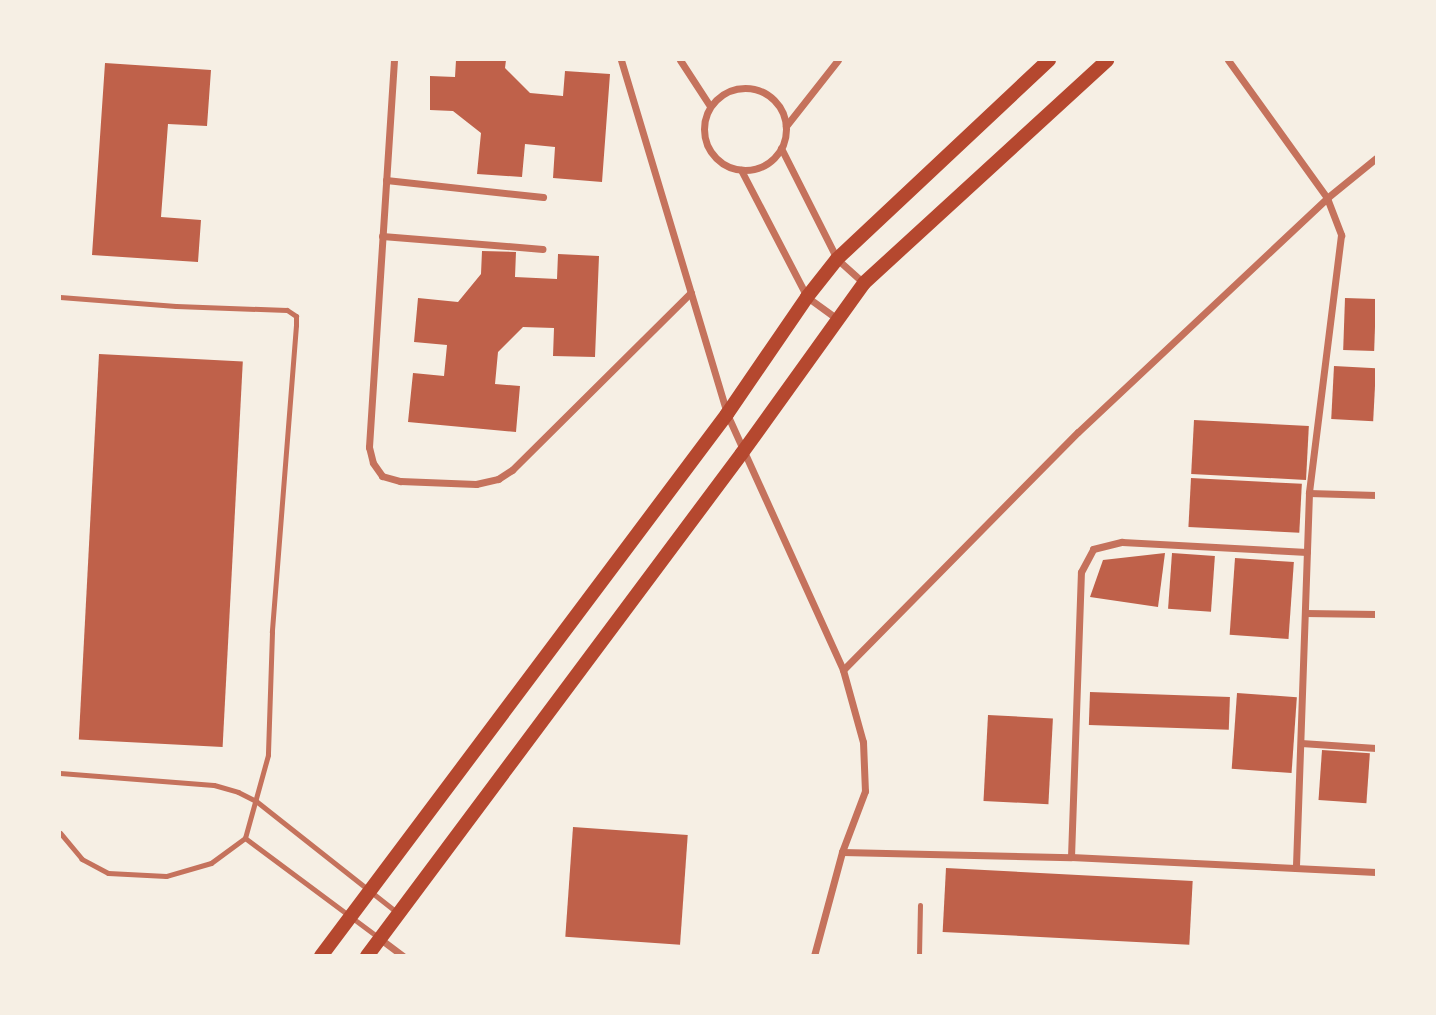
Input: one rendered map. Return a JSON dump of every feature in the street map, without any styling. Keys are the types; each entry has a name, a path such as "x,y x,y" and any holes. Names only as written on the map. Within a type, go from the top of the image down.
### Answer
{"main road":[{"path":"321,956 727,414 836,259 1049,60"},
{"path":"367,956 742,453 863,283 1107,60"}],"street":[{"path":"394,60 369,447 373,463 383,477 400,481 476,484 498,479 512,470 691,292"},
{"path":"621,60 727,414 742,453 843,670 863,742 865,791 842,852 814,956"},
{"path":"680,60 710,106"},
{"path":"786,126 777,103 756,89 730,90 710,106 704,129 710,152 729,167 741,170 764,165 781,148 786,126 838,60"},
{"path":"1228,60 1327,198 1341,235 1310,493 1296,868"},
{"path":"781,148 836,259 863,283"},
{"path":"843,670 1078,432 1327,198 1377,158"},
{"path":"741,170 807,297 836,318"},
{"path":"386,180 543,197"},
{"path":"382,236 541,249"},
{"path":"1310,493 1377,495"},
{"path":"1071,857 1081,572 1093,549 1122,541 1307,552"},
{"path":"1305,613 1377,614"},
{"path":"1301,743 1377,748"},
{"path":"842,852 1071,857 1377,872"},
{"path":"379,938 404,956"}],"lane":[{"path":"60,297 287,310 296,316 272,632 268,755 245,838 211,863 166,876 108,873 82,859 60,833"},
{"path":"60,773 214,785 256,801 398,913"},
{"path":"245,838 379,938"},
{"path":"919,956 920,905"}],"building":[{"path":"456,60 506,60 505,68 530,93 563,96 565,71 610,74 602,182 553,178 555,147 525,144 522,177 477,174 481,133 453,111 430,110 430,76 455,77"},
{"path":"105,63 211,70 207,126 168,124 161,217 201,220 198,262 92,255"},
{"path":"482,251 516,252 515,277 557,279 558,254 599,256 595,357 553,356 554,328 523,327 498,352 495,384 520,386 516,432 408,422 413,373 444,376 447,345 414,342 418,298 458,302 481,274"},
{"path":"1345,298 1376,299 1374,351 1343,350"},
{"path":"99,354 243,362 223,747 79,739"},
{"path":"1334,366 1376,368 1373,421 1331,419"},
{"path":"1194,420 1309,426 1306,480 1191,474"},
{"path":"1191,478 1302,484 1299,533 1188,527"},
{"path":"1165,553 1158,607 1090,597 1103,560"},
{"path":"1172,553 1215,556 1211,612 1168,609"},
{"path":"1235,558 1294,562 1288,639 1230,635"},
{"path":"1090,692 1230,697 1229,730 1089,725"},
{"path":"1237,693 1297,697 1292,773 1232,769"},
{"path":"988,715 1053,718 1048,804 983,801"},
{"path":"1322,750 1370,753 1366,803 1319,800"},
{"path":"573,827 688,835 680,945 565,937"},
{"path":"946,868 1193,881 1189,945 943,932"}]}
